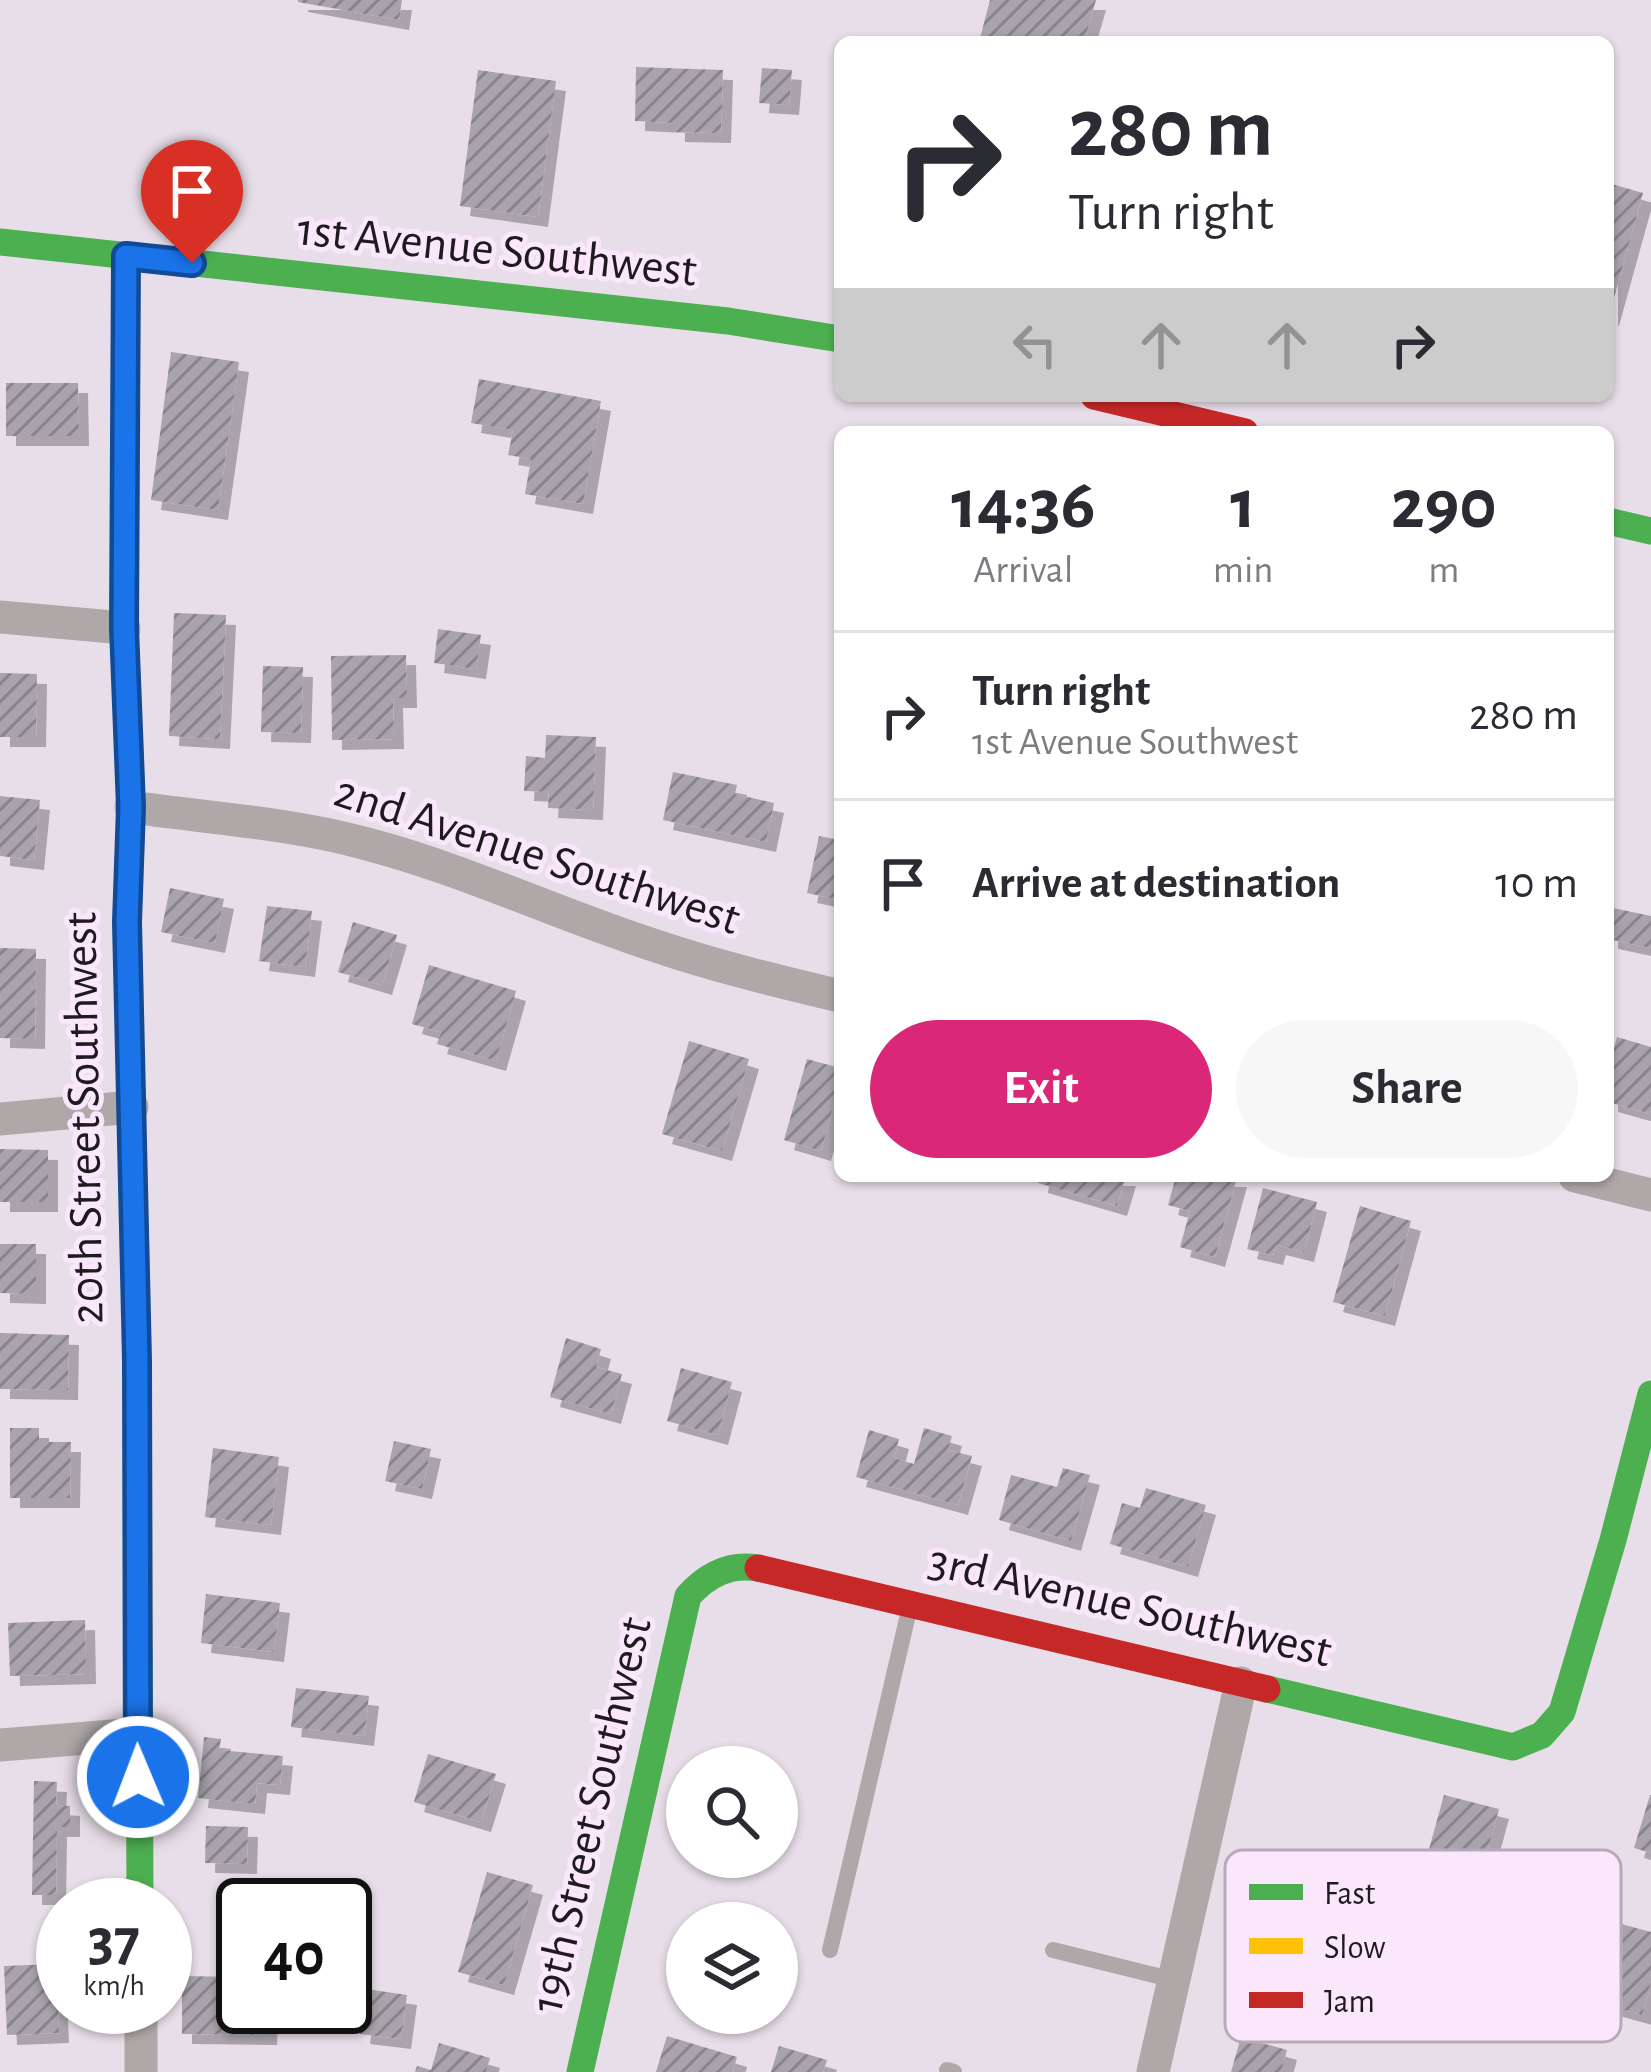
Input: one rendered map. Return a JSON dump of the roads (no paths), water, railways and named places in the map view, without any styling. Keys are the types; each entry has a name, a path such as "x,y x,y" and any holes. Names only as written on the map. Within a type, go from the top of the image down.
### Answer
{"street":[{"name":"1st Avenue Southwest","path":"0,242 728,321 834,338"},
{"name":"20th Street Southwest","path":"126,256 124,628 131,807 127,922 137,1361 140,1878"},
{"path":"1119,402 1220,426"},
{"path":"1614,522 1651,531"},
{"path":"0,617 124,628"},
{"name":"2nd Avenue Southwest","path":"131,807 323,833 368,844 456,871 651,945 834,995"},
{"path":"0,1119 132,1107"},
{"path":"1598,1182 1651,1196"},
{"name":"3rd Avenue Southwest","path":"699,1582 722,1568 749,1566 1514,1747 1540,1739 1562,1712 1651,1394"},
{"name":"19th Street Southwest","path":"580,2072 688,1596 699,1582"},
{"path":"1154,2072 1241,1683"},
{"path":"0,1745 138,1734"},
{"path":"141,2034 141,2072"}],"lane":[{"path":"830,1950 910,1604"},
{"path":"1053,1950 1174,1979"}]}
